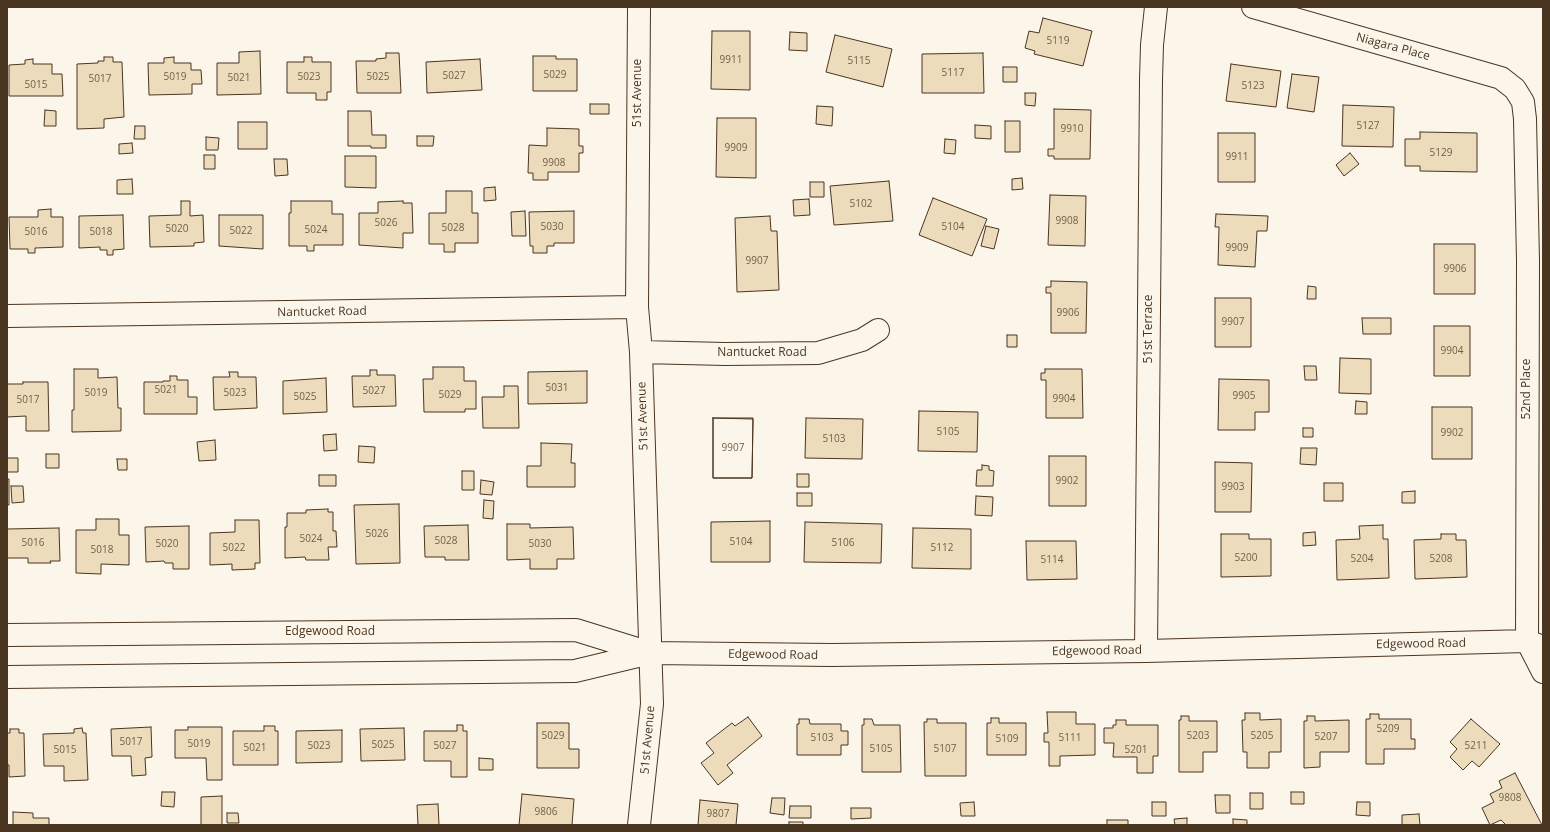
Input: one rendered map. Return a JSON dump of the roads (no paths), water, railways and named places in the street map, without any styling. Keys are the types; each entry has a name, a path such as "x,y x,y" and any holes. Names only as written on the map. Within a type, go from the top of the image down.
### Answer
{"street":[{"name":"51st Avenue","path":"639,7 637,307 641,352 652,704 639,825"},
{"name":"51st Terrace","path":"1146,651 1152,66 1156,7"},
{"name":"Niagara Place","path":"1253,7 1501,78 1516,89 1523,102"},
{"name":"52nd Place","path":"1523,102 1525,119 1535,644 1543,672"},
{"name":"Nantucket Road","path":"7,316 637,307"},
{"name":"Nantucket Road","path":"641,352 725,354 818,353 862,340 878,330"},
{"name":"Edgewood Road","path":"7,634 576,630 650,654"},
{"name":"Edgewood Road","path":"7,677 575,672 650,654 832,655 1535,644"}]}
